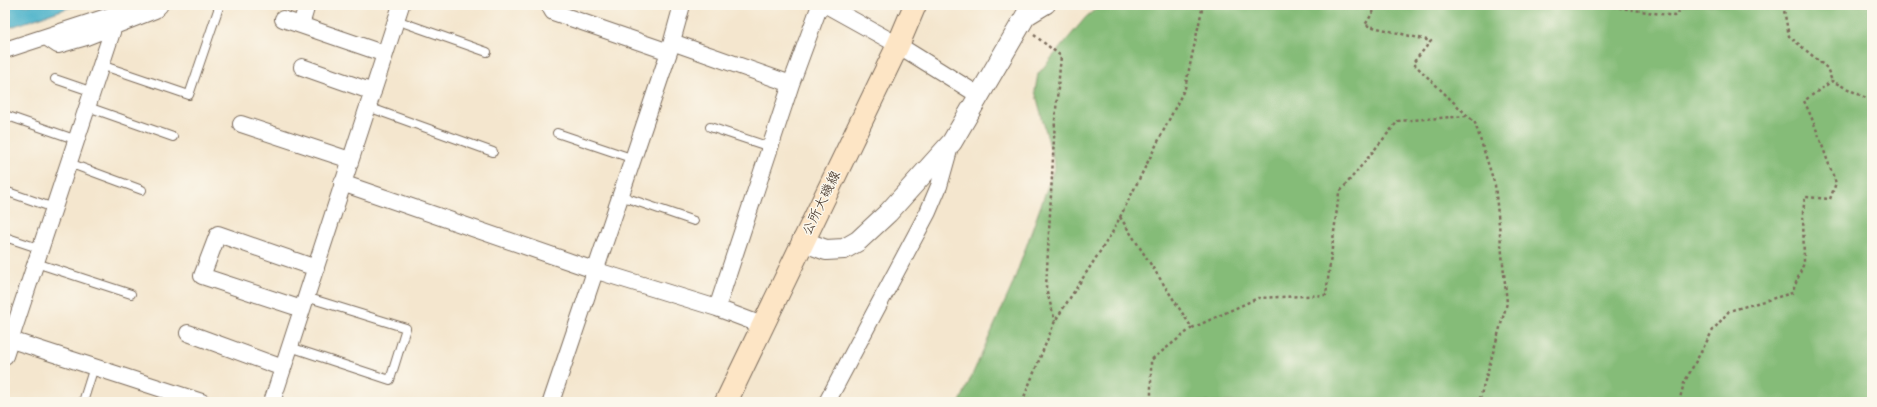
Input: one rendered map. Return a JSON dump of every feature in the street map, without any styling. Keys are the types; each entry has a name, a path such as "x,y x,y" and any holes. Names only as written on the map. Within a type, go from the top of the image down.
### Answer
{"main road":[{"name":"公所大磯線","path":"726,402 802,241 898,45 915,5"}],"street":[{"path":"5,50 143,5"},
{"path":"46,37 58,45 86,37 155,10 160,5"},
{"path":"301,25 307,5"},
{"path":"272,402 401,5"},
{"path":"548,5 553,12 791,84"},
{"path":"551,402 594,270 634,159 682,5"},
{"path":"717,308 791,84 820,5"},
{"path":"826,5 898,45 980,96"},
{"path":"802,241 826,250 844,249 858,241 888,213 952,142 1026,16 1047,5"},
{"path":"283,19 385,54"},
{"path":"5,356 8,338 38,256 114,26"},
{"path":"302,67 373,92"},
{"path":"241,124 350,160"},
{"path":"827,402 928,212 939,186 952,142"},
{"path":"342,183 594,270 717,308 762,325"},
{"path":"304,303 202,276 218,234 316,268"},
{"path":"188,333 283,368"},
{"path":"8,338 202,402"}],"lane":[{"path":"101,65 189,94 219,7"},
{"path":"396,20 487,52"},
{"path":"55,79 90,99 173,137"},
{"path":"368,107 493,152"},
{"path":"5,115 77,140"},
{"path":"710,127 770,146"},
{"path":"557,133 634,159"},
{"path":"69,163 142,190"},
{"path":"5,191 54,208"},
{"path":"621,196 694,221"},
{"path":"5,237 38,256 131,294"},
{"path":"290,347 390,380 406,328 304,303"},
{"path":"83,402 94,367"}],"path":[{"path":"1022,402 1055,321 1112,233 1185,88 1203,5"},
{"path":"1383,5 1377,6 1365,25 1430,41 1413,63 1475,123 1495,185 1507,303 1479,402"},
{"path":"1601,5 1674,16 1687,5"},
{"path":"1783,5 1789,36 1828,68 1832,81 1872,101"},
{"path":"1026,16 1061,56 1055,120 1046,288 1055,321"},
{"path":"1679,402 1684,383 1713,330 1728,311 1792,293 1804,263 1802,212 1805,197 1830,200 1836,183 1822,149 1814,121 1804,101 1832,81"},
{"path":"1151,402 1152,360 1192,328 1258,298 1326,295 1340,193 1398,121 1468,116"},
{"path":"1120,217 1192,328"}],"green space":[{"path":"1101,5 1872,5 1872,402 960,402 1012,286 1055,166 1035,91 1038,74 1086,17"}],"water":[{"path":"5,5 77,5 5,29"}]}
